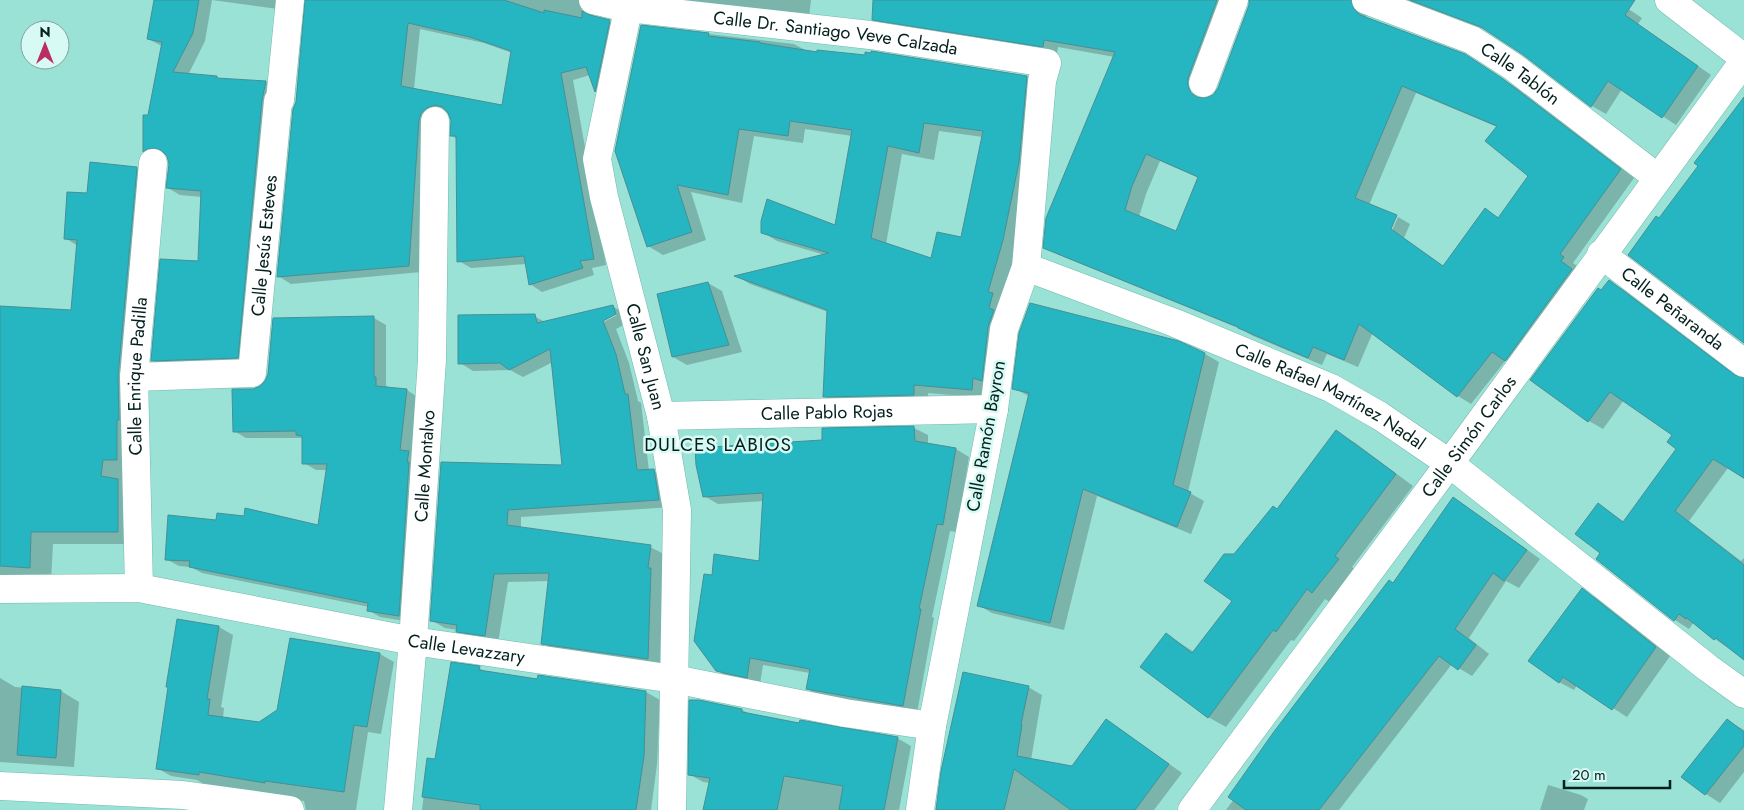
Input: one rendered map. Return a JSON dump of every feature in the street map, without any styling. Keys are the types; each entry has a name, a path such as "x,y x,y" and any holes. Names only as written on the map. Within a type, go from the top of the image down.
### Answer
{"street":[{"name":"Calle Jesús Esteves","path":"134,377 252,373 277,111 280,100 290,0"},
{"name":"Calle Dr. Santiago Veve Calzada","path":"594,0 870,34 1047,63"},
{"path":"1203,83 1234,0"},
{"name":"Calle Tablón","path":"1366,0 1472,40 1512,66 1658,178"},
{"path":"1669,0 1744,60"},
{"name":"Calle San Juan","path":"629,4 598,159 604,197 661,416 677,510 672,810"},
{"name":"Calle Simón Carlos","path":"1192,810 1744,60"},
{"name":"Calle Ramón Bayron","path":"920,810 932,726 994,409 1004,329 1026,268 1042,81 1047,63"},
{"name":"Calle Montalvo","path":"398,810 413,641 432,360 435,121"},
{"name":"Calle Enrique Padilla","path":"139,588 134,377 153,163"},
{"name":"Calle Peñaranda","path":"1601,254 1744,363"},
{"name":"Calle Rafael Martínez Nadal","path":"1026,268 1175,323 1331,388 1380,416 1449,463 1708,668 1744,694"},
{"name":"Calle Pablo Rojas","path":"661,416 994,409"},
{"name":"Calle Levazzary","path":"0,589 139,588 413,641 674,679 845,713 932,726"},
{"path":"0,786 183,796 290,810"}],"building":[{"path":"154,0 199,0 193,33 173,72 217,76 217,78 266,81 262,100 238,358 151,361 160,259 198,261 201,191 166,188 169,164 167,156 155,148 147,149 143,152 143,115 148,115 162,42 147,39"},
{"path":"305,0 504,0 544,13 544,10 582,18 582,11 610,20 595,92 586,67 561,73 594,259 580,261 583,268 529,285 524,256 457,262 456,136 450,136 451,121 448,113 443,107 435,105 421,113 419,120 409,266 277,277 293,109 296,102","holes":["408,23 470,37 511,51 502,105 401,86"]},
{"path":"873,0 1217,0 1188,78 1188,86 1191,93 1197,97 1205,98 1213,95 1218,88 1249,5 1249,0 1351,0 1354,9 1360,15 1465,54 1503,79 1621,169 1560,254 1564,257 1561,261 1572,269 1505,361 1492,352 1457,397 1359,324 1344,360 1313,347 1308,358 1238,327 1043,248 1046,218 1115,52 1044,40 1043,47 872,20","holes":["1402,86 1497,126 1485,141 1528,176 1498,218 1485,208 1443,266 1391,229 1397,215 1355,198","1146,154 1198,177 1176,231 1125,210 1132,186"]},
{"path":"1410,0 1635,0 1625,15 1698,66 1662,118 1608,81 1591,107 1522,54 1481,27"},
{"path":"641,25 709,33 708,36 760,42 817,52 817,50 865,55 865,52 871,53 871,51 1027,76 1019,162 1003,240 988,292 993,293 989,308 994,310 988,327 982,381 973,378 972,390 914,385 914,395 823,397 827,310 734,276 829,253 761,233 761,221 767,199 835,225 852,130 790,121 788,136 739,129 728,195 677,185 692,232 647,247 615,151","holes":["924,123 983,131 961,237 937,232 931,258 871,238 888,146 919,153"]},
{"path":"1744,97 1744,343 1628,255 1656,216 1659,218 1698,166 1694,163"},
{"path":"90,162 137,167 118,376 119,420 117,420 117,460 103,460 101,476 118,479 118,532 31,532 30,568 0,566 0,306 71,310 77,240 64,239 67,192 87,193"},
{"path":"1609,280 1735,375 1744,378 1744,478 1713,459 1675,511 1744,565 1744,660 1716,638 1714,640 1687,618 1679,614 1674,621 1596,559 1600,553 1575,534 1598,503 1623,522 1676,449 1667,442 1672,435 1610,392 1588,422 1530,380 1598,288 1601,290"},
{"path":"708,282 729,345 672,357 657,294"},
{"path":"1030,303 1179,341 1205,353 1173,485 1191,492 1177,527 1083,489 1050,623 977,606 1029,393 1012,389 1019,333"},
{"path":"613,305 616,314 603,321 616,354 625,394 628,394 637,470 654,469 659,500 508,510 507,525 651,545 648,568 651,568 648,659 541,644 549,573 494,574 485,636 456,632 457,625 430,621 441,462 562,465 550,349 509,370 500,363 458,364 458,315 535,314 537,323"},
{"path":"374,316 374,377 376,377 376,386 407,389 400,450 409,451 407,462 409,462 399,616 367,611 368,603 189,567 190,561 165,560 168,515 216,520 217,513 244,516 245,508 318,525 327,464 302,464 302,436 296,435 296,431 233,432 232,389 253,389 265,381 268,374 273,318"},
{"path":"914,426 915,441 956,448 943,525 937,524 919,609 921,609 903,706 806,689 810,669 750,658 747,678 716,671 694,641 704,574 712,575 714,554 759,561 763,493 703,497 696,465 695,448 822,440 822,428"},
{"path":"1336,430 1396,474 1335,556 1339,559 1312,593 1307,589 1276,632 1273,630 1208,718 1140,667 1166,633 1192,653 1232,601 1204,581 1224,554 1234,554 1273,506 1277,509"},
{"path":"1453,497 1527,550 1504,581 1493,573 1455,629 1476,645 1458,670 1439,656 1319,810 1246,810 1228,797 1273,733 1389,580 1393,583"},
{"path":"1582,588 1656,647 1612,710 1563,677 1559,683 1528,661"},
{"path":"177,619 219,626 207,699 210,699 208,715 259,722 277,710 290,638 380,653 367,727 354,725 344,792 265,781 265,783 199,772 199,775 156,769"},
{"path":"451,662 480,666 479,670 537,679 538,675 646,691 644,756 636,810 480,810 480,805 422,797 427,758 435,759"},
{"path":"963,672 1029,686 1017,756 1072,766 1106,719 1169,764 1135,810 1071,810 1014,769 1004,810 936,810 941,771"},
{"path":"22,686 61,690 56,758 17,755"},
{"path":"689,700 699,700 742,709 742,712 799,723 800,720 898,737 884,810 839,810 843,786 784,776 777,810 703,810 710,778 688,775"},
{"path":"1727,719 1744,732 1744,746 1705,795 1681,777"}],"district":[{"name":"DULCES LABIOS","path":"718,444"}]}
